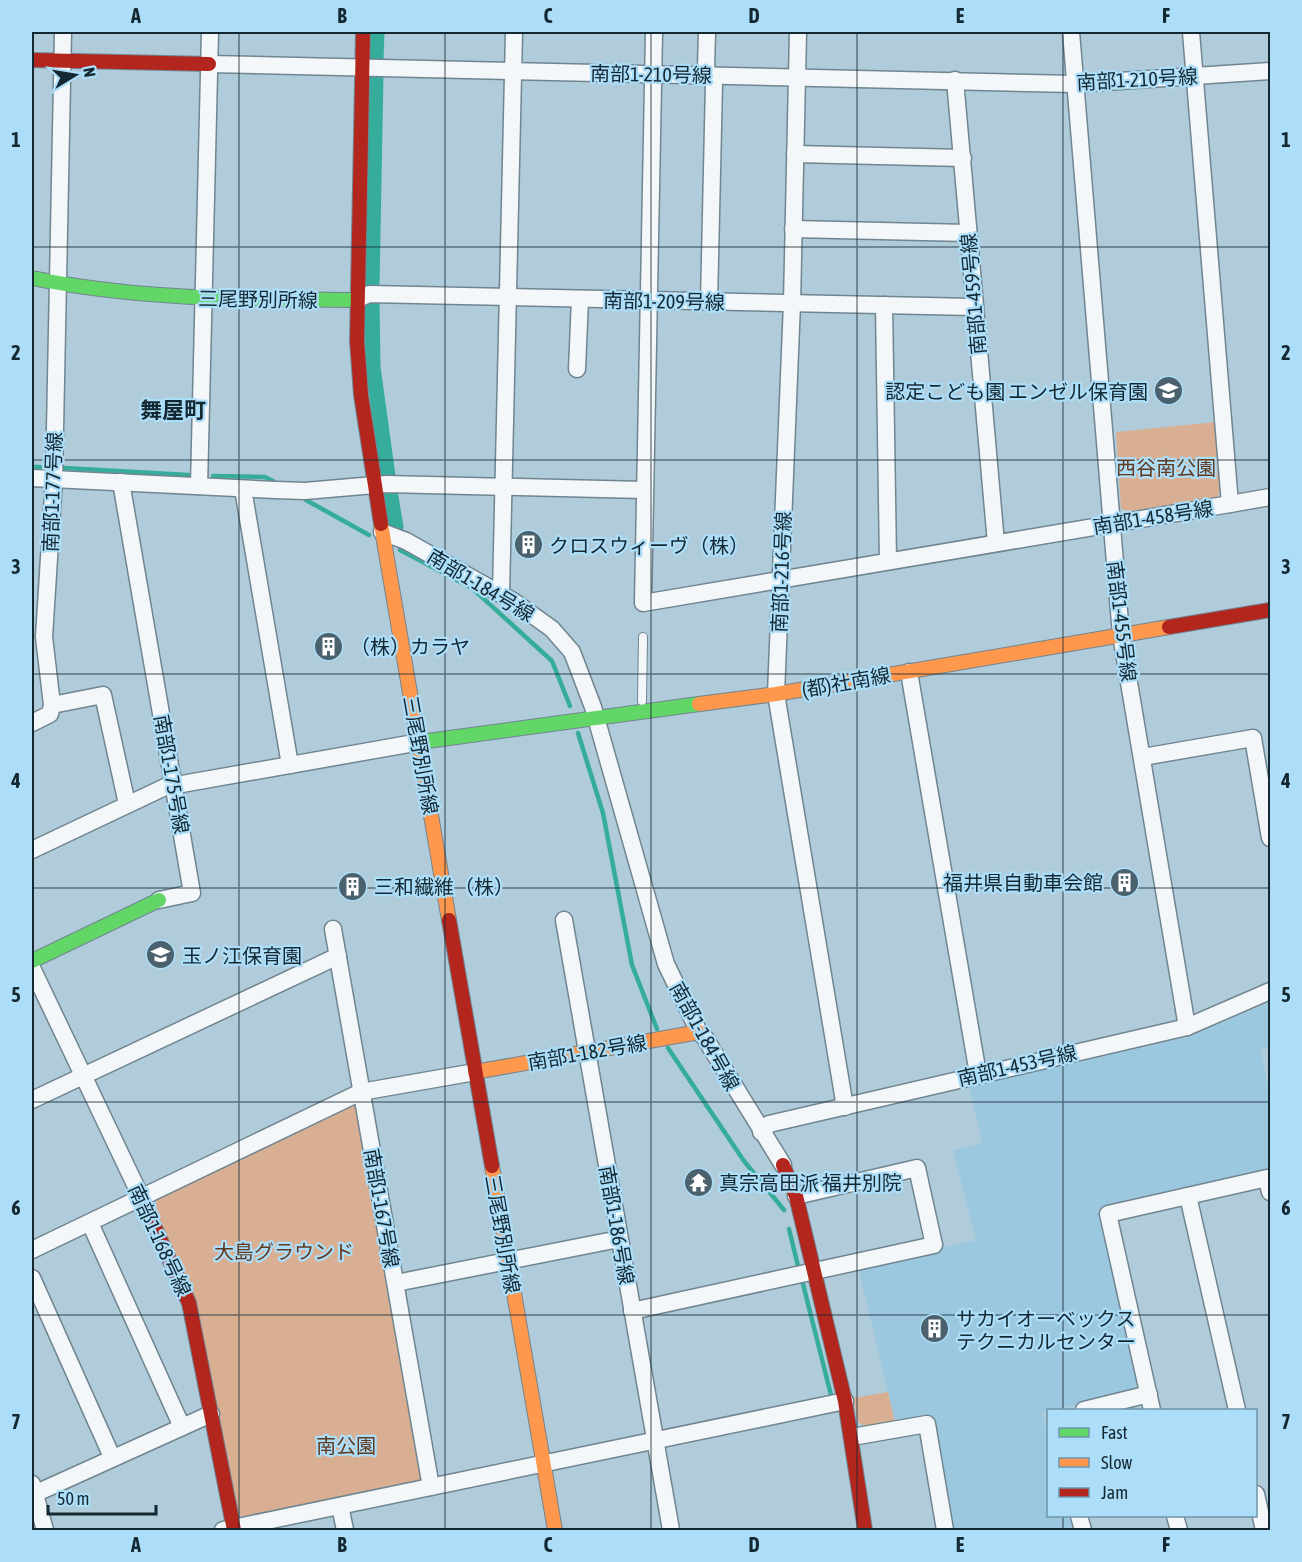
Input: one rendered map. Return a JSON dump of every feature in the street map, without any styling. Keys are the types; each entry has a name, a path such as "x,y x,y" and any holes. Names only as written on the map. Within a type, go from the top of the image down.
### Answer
{"street":[{"name":"南部1-177号線","path":"52,705 45,637 54,479 63,32"},
{"path":"199,486 210,32"},
{"path":"356,300 363,32"},
{"path":"501,593 514,32"},
{"path":"32,478 305,491 375,484 644,490 650,300 654,32"},
{"path":"707,32 706,68 714,83 709,302"},
{"name":"南部1-216号線","path":"798,32 792,303 776,694 845,1107"},
{"name":"南部1-455号線","path":"1071,32 1121,635 1187,1027"},
{"name":"南部1-458号線","path":"644,490 643,603 1230,504 1191,32"},
{"name":"南部1-210号線","path":"32,60 1075,84 1270,71"},
{"name":"南部1-459号線","path":"955,80 996,543"},
{"path":"795,154 963,158"},
{"path":"793,229 968,233"},
{"name":"三尾野別所線","path":"32,278 115,293 202,298 356,300 358,371 382,532 555,1530"},
{"name":"南部1-209号線","path":"356,300 369,294 974,307"},
{"path":"577,369 580,299"},
{"path":"884,305 888,561"},
{"name":"南部1-175号線","path":"32,961 159,900 192,894 121,482"},
{"path":"243,489 291,765"},
{"path":"1230,504 1270,497"},
{"name":"南部1-184号線","path":"382,532 406,541 501,593 552,629 572,652 596,717 666,964 699,1032 705,1038 783,1165 796,1196 845,1401 865,1530"},
{"name":"(都)社南線","path":"420,742 776,694 1270,610"},
{"path":"909,672 978,1074"},
{"path":"32,723 50,714 52,705 103,695 127,804"},
{"path":"1143,757 1253,738 1270,837"},
{"path":"32,850 127,804 174,785 420,742"},
{"name":"南部1-186号線","path":"564,920 671,1530"},
{"name":"南部1-167号線","path":"333,929 431,1487"},
{"path":"32,1100 338,956"},
{"name":"南部1-168号線","path":"32,968 189,1303 211,1414 230,1530"},
{"name":"南部1-453号線","path":"761,1131 769,1124 1187,1027 1270,991"},
{"name":"南部1-182号線","path":"475,1072 699,1032"},
{"path":"32,1250 362,1092 475,1072"},
{"path":"632,1311 934,1245 917,1168 796,1196"},
{"path":"1092,1409 1150,1402 1108,1214 1267,1179 1270,1192"},
{"path":"1188,1196 1237,1409"},
{"path":"90,1222 182,1427"},
{"path":"396,1283 619,1239"},
{"path":"32,1278 112,1457"},
{"path":"230,1530 845,1401"},
{"path":"45,1530 33,1490 211,1414"},
{"path":"852,1437 927,1424 945,1530"},
{"path":"1257,1498 1264,1530"},
{"path":"340,1506 345,1530"}],"lane":[{"path":"642,701 643,636"}],"shaded area":[{"path":"1270,1002 1270,1047 1261,1050 1270,1098 1270,1169 1098,1209 1137,1382 1134,1391 1059,1409 1047,1409 1047,1412 1042,1413 1047,1432 1047,1517 1071,1517 1076,1530 952,1530 932,1416 895,1422 858,1267 976,1240 953,1150 982,1143 969,1086 1189,1037"}],"green space":[{"name":"西谷南公園","path":"1216,422 1221,490 1216,499 1130,514 1121,508 1116,432"},
{"name":"大島グラウンド","path":"354,1104 358,1107 423,1478 419,1484 245,1519 240,1516 155,1205 157,1199"},
{"path":"888,1392 895,1422 866,1427 858,1422 853,1398"}],"waterway":[{"path":"376,60 377,32"},
{"path":"372,286 376,75"},
{"path":"372,301 373,367 388,476"},
{"path":"32,467 40,467"},
{"path":"65,468 188,475"},
{"path":"213,476 265,477 273,481"},
{"path":"390,491 396,527"},
{"path":"306,500 369,535"},
{"path":"400,550 472,588 552,661 570,706"},
{"path":"578,733 603,813 632,965 657,1029"},
{"path":"668,1048 744,1161 784,1210"},
{"path":"789,1229 798,1266"},
{"path":"803,1284 831,1395"}],"traffic: fast":[{"path":"32,278 112,291 193,297 356,300"},
{"path":"420,742 699,704"},
{"path":"32,961 159,900"}],"traffic: slow":[{"path":"381,524 449,920"},
{"path":"699,704 776,694 1169,627"},
{"path":"475,1072 699,1032"},
{"path":"492,1166 555,1530"}],"traffic: jam":[{"path":"363,32 357,341 361,395 381,524"},
{"path":"32,60 209,64"},
{"path":"1169,627 1270,610"},
{"path":"449,920 492,1166"},
{"path":"783,1165 796,1196 845,1401 865,1530"},
{"path":"141,1197 189,1303 234,1530"}],"place":[{"name":"認定こども園 エンゼル保育園","path":"1169,391"},
{"name":"クロスウィーヴ（株）","path":"528,545"},
{"name":"（株）カラヤ","path":"329,646"},
{"name":"福井県自動車会館","path":"1124,882"},
{"name":"三和繊維（株）","path":"353,886"},
{"name":"玉ノ江保育園","path":"161,955"},
{"name":"真宗高田派 福井別院","path":"698,1182"},
{"name":"サカイオーベックス テクニカルセンター","path":"935,1329"}],"district":[{"name":"舞屋町","path":"173,410"}],"park label":[{"name":"南公園","path":"346,1445"}]}
